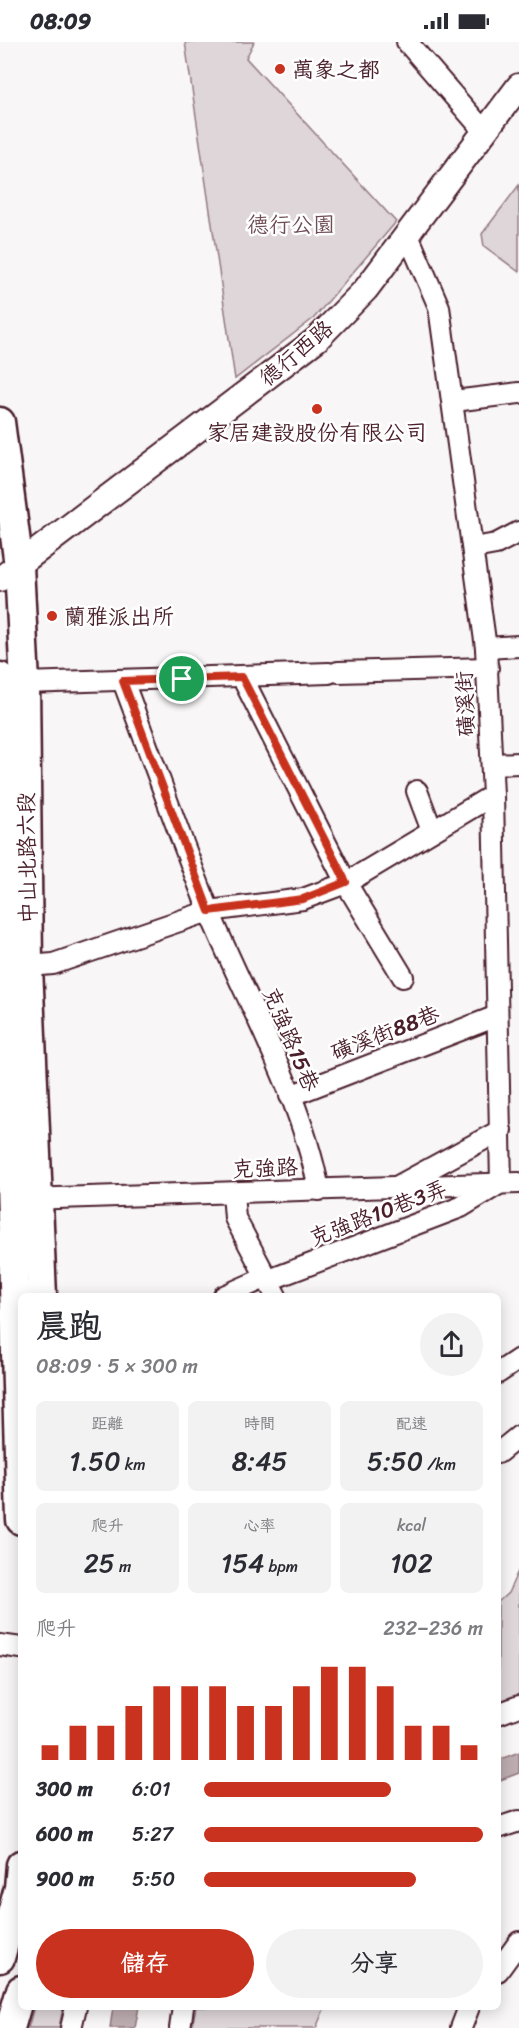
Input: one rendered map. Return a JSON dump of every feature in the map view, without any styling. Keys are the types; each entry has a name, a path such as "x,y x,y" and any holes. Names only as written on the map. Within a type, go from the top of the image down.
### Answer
{"main road":[{"name":"中山北路六段","path":"0,422 10,573 1,777 2,915 17,967"},
{"name":"中山北路六段","path":"6,687 26,1199 42,1293"},
{"name":"中山北路六段","path":"18,1488 8,1380 6,1243 26,1199"},
{"path":"0,1959 18,1892"},
{"path":"10,2028 18,2000"}],"street":[{"path":"407,42 484,131"},
{"name":"德行西路","path":"10,573 317,339 366,289 519,86"},
{"name":"磺溪街","path":"407,233 439,307 454,401 486,648 493,795 501,1130 514,1183"},
{"path":"454,401 519,393"},
{"path":"474,548 496,544 519,532"},
{"path":"486,648 519,646"},
{"path":"6,687 334,672 488,668"},
{"path":"242,677 346,882 403,977"},
{"name":"克強路15巷","path":"123,681 209,911 290,1096 314,1161 319,1190"},
{"path":"492,764 519,763"},
{"path":"417,791 432,831"},
{"path":"17,967 53,964 209,911 303,899 346,882 493,795"},
{"name":"磺溪街88巷","path":"290,1096 497,1016"},
{"path":"393,1189 501,1130"},
{"name":"克強路","path":"26,1199 393,1189 514,1183"},
{"name":"克強路10巷3弄","path":"236,1293 271,1284 461,1207 514,1183"},
{"path":"232,1193 236,1218 271,1284"},
{"path":"501,1370 519,1359"},
{"path":"501,1451 519,1436"},
{"path":"0,1645 18,1648"},
{"path":"501,1713 519,1706"},
{"path":"501,1827 519,1821"},
{"path":"501,1967 519,1942"},
{"path":"71,2028 75,2010"},
{"path":"180,2028 183,2010"},
{"path":"461,2028 468,2010"}],"green space":[{"name":"德行公園","path":"185,42 254,42 246,58 396,222 314,318 235,379"},
{"path":"519,185 519,272 484,246 482,234"},
{"path":"519,1569 519,1699 501,1706 501,1599 508,1593"},
{"path":"33,2010 62,2010 59,2028 28,2028"},
{"path":"195,2010 324,2010 316,2028 192,2028"}],"shaded area":[{"path":"519,1752 519,1773 501,1780 501,1759"},
{"path":"113,2010 138,2010 135,2028 110,2028"}],"place":[{"name":"萬象之都","path":"280,69"},
{"name":"家居建設股份有限公司","path":"317,409"},
{"name":"蘭雅派出所","path":"52,616"}],"route":[{"path":"242,677 346,882 303,899 209,911 123,681 182,679 242,677"}]}
